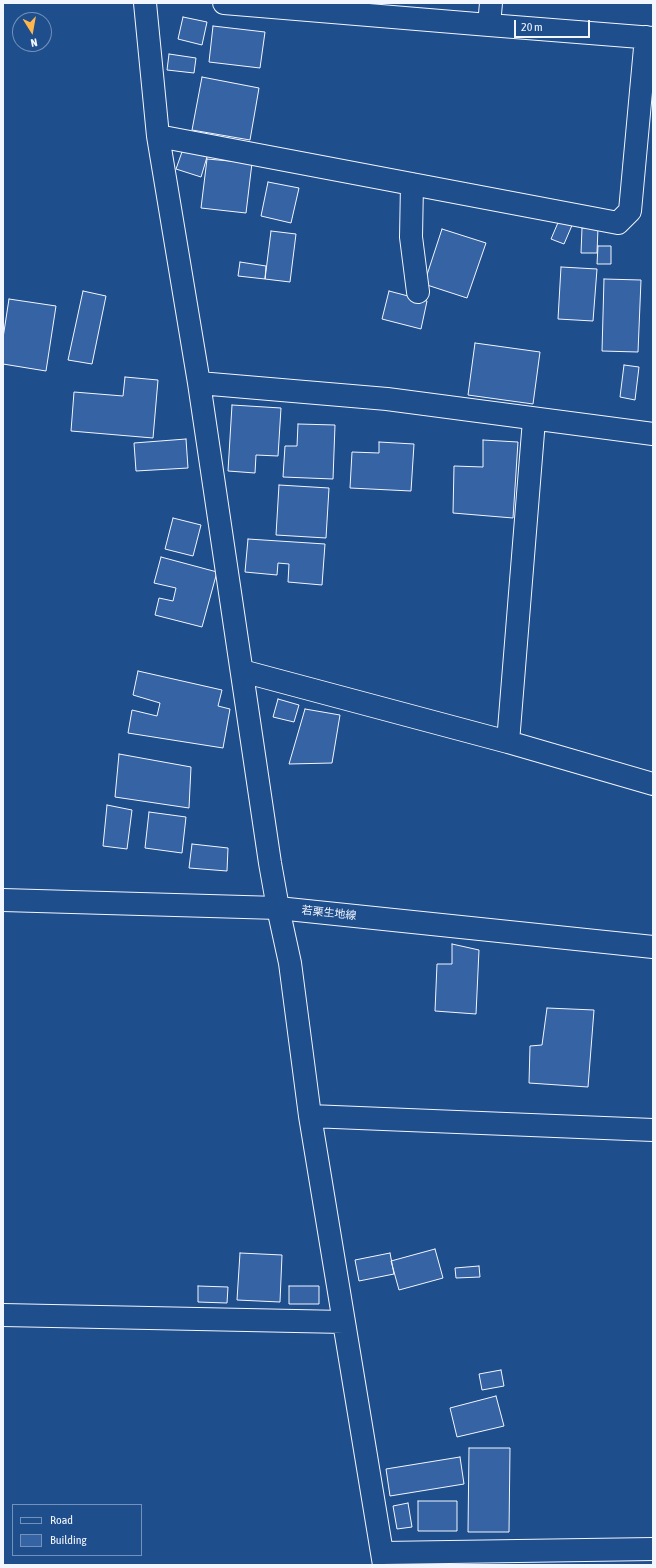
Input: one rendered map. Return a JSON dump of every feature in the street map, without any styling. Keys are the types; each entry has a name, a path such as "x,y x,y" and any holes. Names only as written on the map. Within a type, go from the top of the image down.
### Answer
{"street":[{"path":"145,3 158,136 199,383 278,908 290,964 310,1116 383,1559 653,1549"},
{"path":"158,136 618,223 630,212 649,38 224,3"},
{"path":"489,26 491,3"},
{"path":"412,184 411,237 418,292"},
{"path":"199,383 387,399 534,420 653,434"},
{"path":"508,742 534,420"},
{"path":"242,671 508,742 653,784"},
{"name":"若栗生地線","path":"3,900 278,908 653,947"},
{"path":"310,1116 653,1130"},
{"path":"3,1315 344,1322"}],"building":[{"path":"183,17 207,22 202,45 178,39"},
{"path":"213,26 265,32 260,68 209,62"},
{"path":"169,54 196,58 194,73 167,70"},
{"path":"202,77 259,88 250,140 192,130"},
{"path":"183,149 207,157 201,177 176,169"},
{"path":"207,159 252,163 246,213 201,208"},
{"path":"268,182 299,188 291,223 261,216"},
{"path":"560,218 573,223 564,244 551,239"},
{"path":"582,228 598,228 597,253 581,253"},
{"path":"442,229 486,243 467,298 424,284"},
{"path":"271,231 296,234 290,282 265,279"},
{"path":"598,246 611,246 611,264 597,264"},
{"path":"240,262 266,266 265,279 238,276"},
{"path":"561,267 597,269 593,321 558,319"},
{"path":"604,279 641,280 638,352 602,351"},
{"path":"83,291 106,296 92,364 68,360"},
{"path":"389,291 427,301 421,329 382,319"},
{"path":"9,299 56,306 46,371 3,364 3,338"},
{"path":"475,343 540,352 533,404 468,395"},
{"path":"624,365 639,367 635,400 620,397"},
{"path":"125,377 158,380 153,438 71,431 74,392 123,396"},
{"path":"232,405 281,408 278,456 256,455 255,473 228,471"},
{"path":"298,424 335,425 333,479 283,477 285,446 297,446"},
{"path":"186,439 188,468 136,471 134,443"},
{"path":"483,440 518,442 513,518 453,513 454,466 483,467"},
{"path":"379,442 414,444 411,491 350,488 352,452 379,453"},
{"path":"279,485 329,488 326,538 276,535"},
{"path":"173,518 201,525 193,556 165,549"},
{"path":"248,539 325,544 322,585 288,582 289,564 278,563 277,575 245,572"},
{"path":"161,557 217,572 202,627 155,615 159,598 173,601 176,588 154,583"},
{"path":"138,671 222,690 218,706 230,709 223,748 128,733 132,710 157,716 160,703 133,695"},
{"path":"278,699 299,705 294,722 273,717"},
{"path":"305,709 340,715 332,763 289,764"},
{"path":"119,754 191,767 189,808 115,797"},
{"path":"107,805 132,810 127,849 103,846"},
{"path":"149,812 186,817 182,853 145,848"},
{"path":"192,844 228,848 227,871 189,868"},
{"path":"452,944 479,950 476,1014 435,1011 437,964 452,964"},
{"path":"547,1008 594,1010 588,1087 529,1083 530,1046 542,1045"},
{"path":"435,1249 443,1278 399,1290 391,1261"},
{"path":"240,1253 282,1255 280,1302 237,1300"},
{"path":"390,1253 394,1274 359,1281 355,1260"},
{"path":"479,1266 480,1277 456,1278 455,1268"},
{"path":"198,1286 228,1287 227,1303 198,1302"},
{"path":"289,1286 319,1286 319,1304 289,1304"},
{"path":"501,1370 504,1386 482,1390 479,1374"},
{"path":"496,1396 504,1426 457,1437 450,1408"},
{"path":"469,1448 510,1448 509,1532 468,1532"},
{"path":"460,1457 464,1484 390,1496 386,1469"},
{"path":"418,1501 457,1501 457,1531 418,1531"},
{"path":"408,1503 412,1527 397,1529 393,1506"}]}
